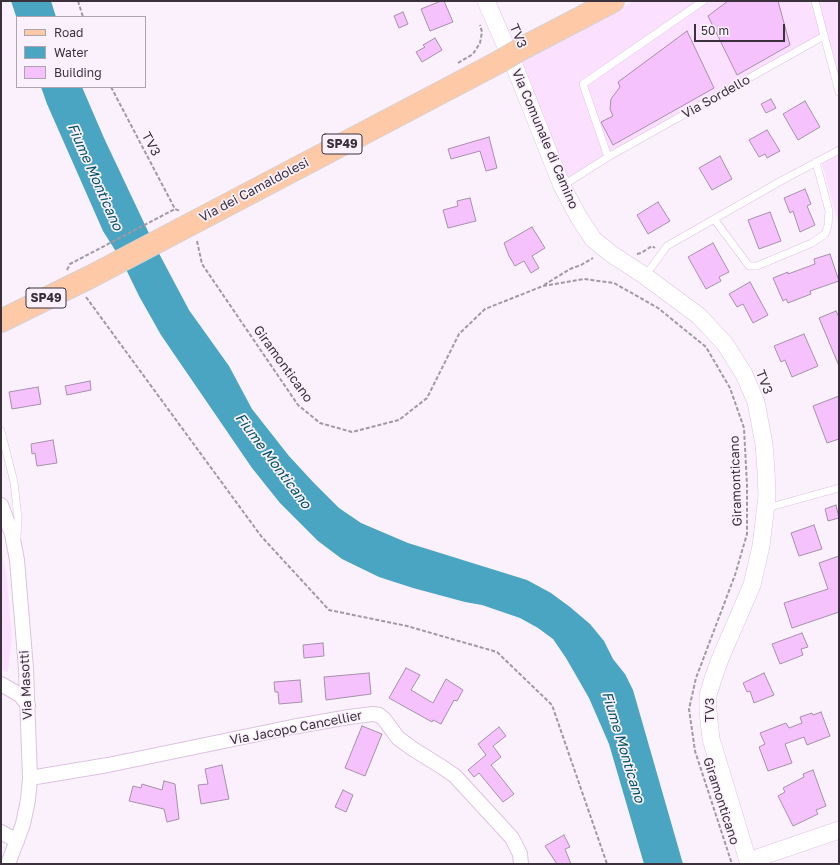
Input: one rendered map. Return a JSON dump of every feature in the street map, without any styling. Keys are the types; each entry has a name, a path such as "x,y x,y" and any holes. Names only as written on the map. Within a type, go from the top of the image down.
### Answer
{"main road":[{"name":"Via dei Camaldolesi","path":"1,321 79,274 184,219 498,62 613,1"}],"street":[{"name":"Via Comunale di Camino","path":"486,1 514,65 562,186 578,216 593,239 610,253 645,276 699,316 725,344 744,374 756,402 763,437 766,471 767,496 762,546 752,585 720,659 708,695 711,739 749,863"},
{"name":"Via Masotti","path":"1,505 15,548 17,560 26,669 30,778 28,800 24,818 8,864"},
{"path":"1,683 13,681 26,669"},
{"path":"1,683 20,695 28,705"},
{"name":"Via Jacopo Cancellier","path":"30,778 108,765 292,727 349,717 373,714 379,715 384,719 398,738 455,776 512,838 520,854 521,864"},
{"path":"749,863 760,857 839,830"},
{"path":"1,832 17,841"}],"lane":[{"path":"608,157 583,84 703,1"},
{"path":"815,1 839,92"},
{"name":"Via Sordello","path":"562,186 608,157 824,36"},
{"path":"645,276 668,246 839,150"},
{"path":"714,219 749,266 757,266 812,243 825,234 828,226 829,211 816,162"},
{"path":"1,431 14,482 17,511 17,534 15,548"},
{"path":"774,506 839,488"}],"path":[{"path":"78,1 83,16"},
{"name":"TV3","path":"112,88 184,219"},
{"path":"184,219 79,274 261,536 329,610 407,626 497,652 552,705 607,864"},
{"name":"Giramonticano","path":"184,219 202,264 298,405 320,422 352,432 399,420 426,398 459,334 485,308 543,286 584,278 614,283 658,308 706,347 730,388 744,428 747,485 747,534 735,575 696,678 689,709 695,751 732,864"},
{"path":"632,255 641,253 652,246 661,254"},
{"path":"543,286 570,269 595,257 610,253"}],"shaded area":[{"path":"634,1 839,1 839,92 825,36 562,186 514,65"},
{"path":"839,150 839,227 821,160"},
{"path":"1,548 7,577 12,639 8,672 1,669"}],"water":[{"path":"11,1 51,1 56,16 16,16"},
{"name":"Fiume Monticano","path":"41,88 82,88 104,138 154,244 189,310 229,366 252,409 289,456 339,508 361,523 408,543 527,580 551,593 590,624 604,641 613,659 625,674 633,690 683,864 644,864 609,744 589,698 566,658 553,639 538,628 520,618 482,605 413,588 379,577 342,559 318,541 280,503 252,468 161,335 139,296 122,261 103,231"}],"building":[{"path":"444,1 453,22 430,31 421,9"},
{"path":"728,1 778,1 790,45 737,75 708,16"},
{"path":"403,12 408,24 399,28 394,16"},
{"path":"687,31 714,88 613,145 601,122 613,116 610,109 611,99 620,87 618,82"},
{"path":"435,38 442,50 422,62 416,52 425,47 423,45"},
{"path":"771,99 776,108 766,113 761,104"},
{"path":"805,101 820,127 798,140 783,114"},
{"path":"767,130 780,151 767,158 765,154 759,157 749,140"},
{"path":"489,137 497,168 486,171 480,151 451,159 448,149"},
{"path":"720,156 732,179 712,190 699,168"},
{"path":"805,189 811,204 807,206 815,225 800,232 793,211 790,213 784,198"},
{"path":"470,198 476,221 448,228 443,210 458,206 457,201"},
{"path":"658,202 670,221 648,234 637,215"},
{"path":"770,212 781,241 759,249 748,220"},
{"path":"532,227 545,248 532,256 539,268 531,273 524,261 515,266 504,243"},
{"path":"713,243 729,272 719,277 721,281 706,289 688,257"},
{"path":"830,254 839,281 810,291 811,294 788,303 786,299 783,301 773,278 815,264 814,259"},
{"path":"750,282 768,315 753,323 743,304 737,307 729,294"},
{"path":"836,311 839,317 839,366 819,318"},
{"path":"804,334 818,366 792,377 785,360 781,362 774,346"},
{"path":"90,381 91,390 67,395 65,386"},
{"path":"38,387 41,404 12,409 9,392"},
{"path":"839,396 839,439 827,443 813,406"},
{"path":"53,440 57,463 37,466 35,453 32,454 31,444"},
{"path":"836,505 839,518 828,521 825,509"},
{"path":"814,525 822,549 799,556 791,533"},
{"path":"839,556 839,612 792,628 784,603 828,589 819,563"},
{"path":"802,633 808,647 801,649 803,655 780,664 772,644"},
{"path":"323,643 324,656 304,658 303,645"},
{"path":"406,668 420,675 411,690 433,703 446,679 463,690 457,701 454,700 441,724 433,720 432,722 389,698"},
{"path":"369,673 371,694 326,700 324,677"},
{"path":"764,673 774,695 754,703 750,691 747,692 743,683"},
{"path":"300,680 302,702 279,704 278,692 275,692 274,682"},
{"path":"821,712 830,736 807,745 804,737 785,744 792,763 768,771 759,747 765,744 760,733 786,723 789,728 802,723 800,717"},
{"path":"362,726 382,734 365,776 345,768"},
{"path":"499,727 506,736 493,746 501,757 491,765 514,794 503,802 479,773 474,777 468,770 486,755 478,744"},
{"path":"222,765 229,799 201,804 198,785 208,784 205,769"},
{"path":"813,770 826,806 816,810 818,814 793,826 778,796 785,792 783,788 804,777 803,774"},
{"path":"164,781 175,784 179,819 167,822 164,809 129,801 133,786 141,788 142,784 162,790"},
{"path":"343,790 353,795 346,812 335,807"},
{"path":"564,835 570,847 565,849 571,864 557,864 545,846"}]}
